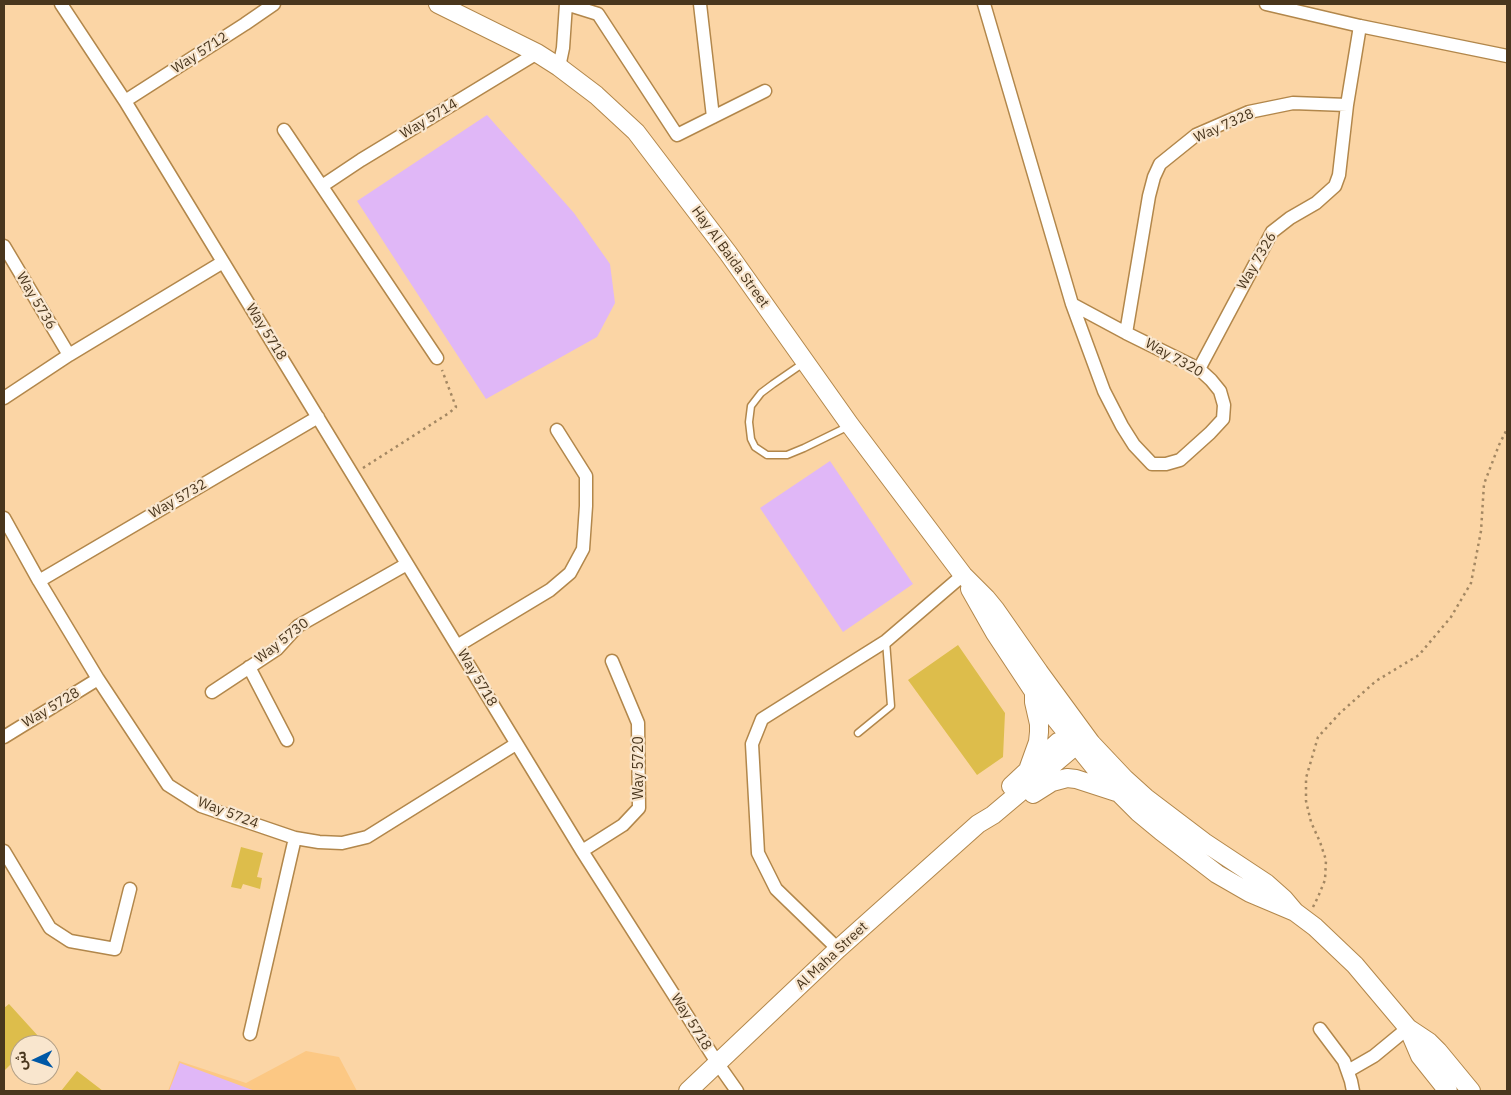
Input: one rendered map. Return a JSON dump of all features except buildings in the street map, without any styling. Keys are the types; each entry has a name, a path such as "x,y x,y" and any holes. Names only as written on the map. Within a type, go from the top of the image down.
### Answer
{"main road":[{"name":"Hay Al Baida Street","path":"438,4 537,53 596,95 636,132 728,253 850,425 963,575"},
{"path":"963,575 983,614 1034,692 1078,737 1146,798 1204,842 1266,883 1284,899 1300,916 1336,946 1355,965 1408,1028 1429,1042 1471,1091"},
{"path":"963,575 995,608 1100,774 1138,812 1217,874 1250,893 1300,916"},
{"path":"1028,770 1038,742 1039,732 1034,692"},
{"name":"Al Maha Street","path":"978,824 994,801 1058,742 1078,737"},
{"name":"Al Maha Street","path":"688,1091 838,949 978,824 993,815 1069,751 1078,737"},
{"path":"1018,794 1032,794 1052,782 1067,778 1076,779 1119,793"},
{"path":"1408,1028 1420,1056 1448,1091"}],"street":[{"name":"Way 5718","path":"61,4 125,102 582,851 737,1091"},
{"name":"Way 5712","path":"125,102 274,4"},
{"path":"558,67 563,48 566,4 598,14 676,135 765,91"},
{"path":"700,4 713,117"},
{"name":"Way 7320","path":"984,4 1072,304 1104,390 1122,426 1134,445 1152,464 1166,464 1180,460 1210,434 1223,419 1224,405 1220,391 1199,370 1072,304"},
{"path":"1266,4 1360,26 1507,56"},
{"name":"Way 7326","path":"1199,370 1272,232 1290,218 1316,203 1335,186 1339,175 1347,105 1360,26"},
{"name":"Way 5714","path":"322,186 361,160 537,53"},
{"name":"Way 7328","path":"1126,333 1149,196 1160,164 1196,135 1249,112 1293,103 1347,105"},
{"path":"284,130 437,358"},
{"name":"Way 5736","path":"4,246 69,355"},
{"path":"4,398 69,355 223,262"},
{"name":"Way 5732","path":"39,581 318,417"},
{"path":"457,646 550,590 570,573 583,549 586,476 557,430"},
{"name":"Way 5724","path":"4,518 98,680 168,785 201,806 295,838 342,844 367,837 516,744"},
{"name":"Way 5730","path":"212,692 277,649 298,626 407,564"},
{"path":"838,949 776,889 758,853 752,744 762,719 886,642 963,575"},
{"name":"Way 5720","path":"582,851 623,825 639,808 638,723 612,661"},
{"path":"249,667 287,740"},
{"name":"Way 5728","path":"4,737 98,680"},
{"path":"250,1034 295,838"},
{"path":"4,851 50,928 70,941 115,949 130,889"},
{"path":"1348,1071 1374,1056 1408,1028"},
{"path":"1320,1029 1338,1053 1348,1071 1353,1091"}],"lane":[{"path":"805,362 773,384 751,406 749,422 751,439 755,447 767,455 787,455 850,425"},
{"path":"858,733 890,706 886,642"}],"path":[{"path":"353,474 456,407 437,358"},
{"path":"1300,916 1318,897 1325,880 1326,860 1311,822 1306,801 1306,778 1318,737 1340,713 1376,681 1419,655 1452,618 1471,583 1481,531 1484,484 1499,444 1507,429"}],"shaded area":[{"path":"487,115 574,213 610,264 615,303 597,337 486,399 357,201"},
{"path":"830,461 913,584 843,632 760,508"},
{"path":"306,1051 339,1057 357,1091 168,1091 179,1061 246,1083"},
{"path":"180,1063 255,1091 169,1091"}]}
